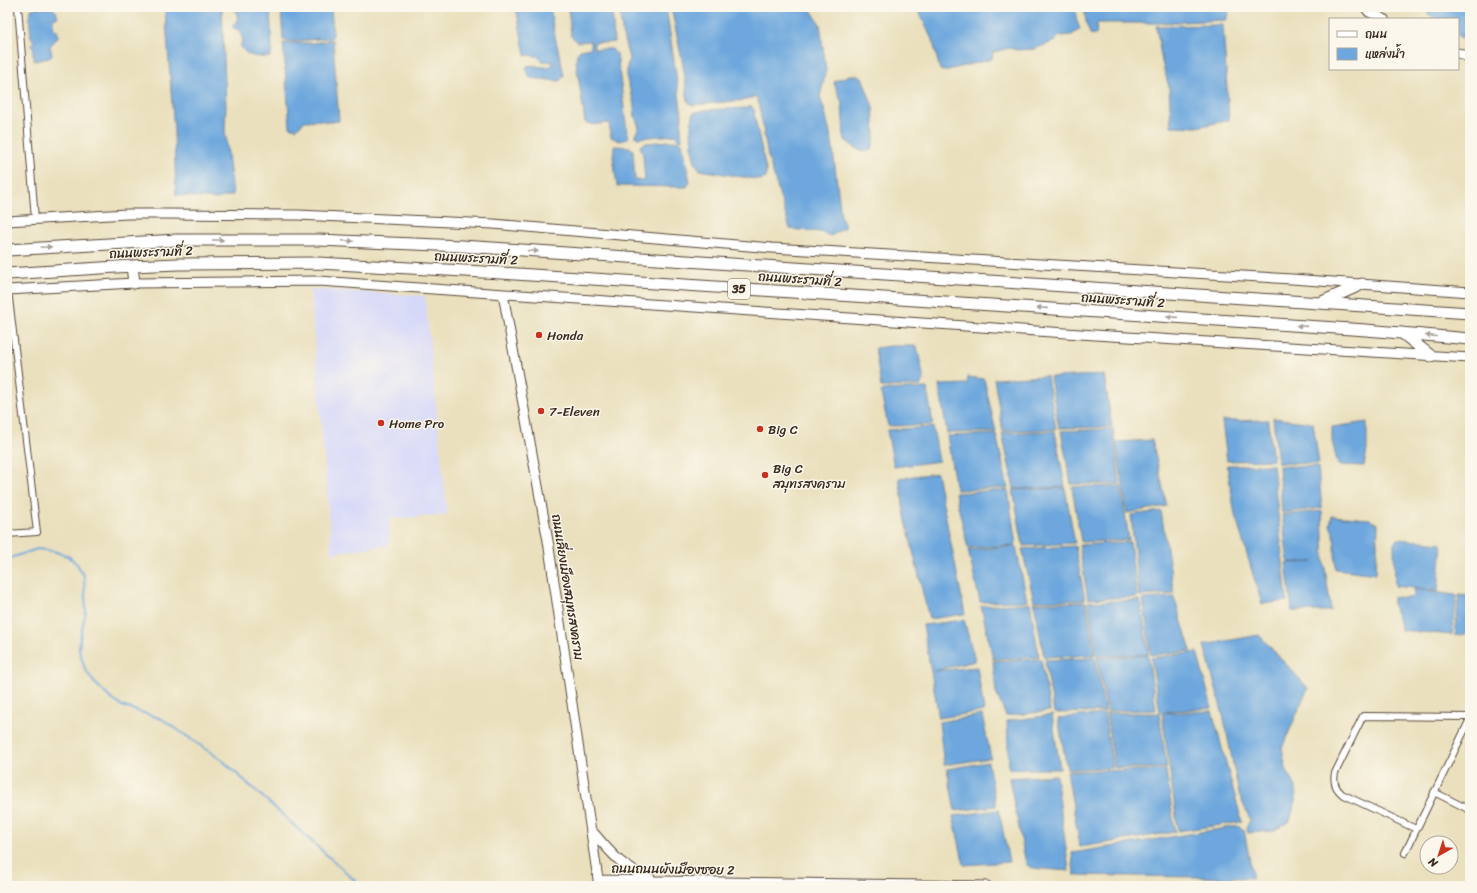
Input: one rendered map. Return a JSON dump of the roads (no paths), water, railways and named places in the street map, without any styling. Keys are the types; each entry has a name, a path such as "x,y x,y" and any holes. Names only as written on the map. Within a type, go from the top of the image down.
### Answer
{"highway":[{"name":"ถนนพระรามที่ 2","path":"7,250 177,240 318,240 469,247 1470,313"},
{"name":"ถนนพระรามที่ 2","path":"7,274 178,264 318,263 478,272 1402,333 1470,339"},
{"path":"132,266 134,283"},
{"path":"1319,303 1362,284"},
{"path":"1402,333 1431,356"}],"main road":[{"path":"1364,7 1369,12 1382,18"},
{"path":"1459,53 1470,58"},
{"path":"7,221 127,214 166,214 298,215 493,224 772,248 1470,292"},
{"name":"35","path":"8,290 134,283 319,281 1470,358"},
{"name":"ถนนเลี่ยงเมืองสมุทรสงคราม","path":"503,294 547,536 599,883"},
{"path":"591,830 619,862 628,869 659,881"},
{"name":"ถนนถนนผังเมืองซอย 2","path":"599,883 659,881 688,884 987,886"}],"street":[{"path":"18,7 35,219"},
{"path":"7,534 37,532 8,290"},
{"path":"1405,853 1470,718 1363,716 1339,766 1334,781 1339,792 1416,829"},
{"path":"1434,792 1470,810"}],"water":[{"path":"42,7 52,8 56,11 58,17 53,19 53,29 57,30 58,37 50,46 52,55 49,58 34,61 34,55 32,53 34,49 31,46 34,41 31,37 29,16 31,9"},
{"path":"165,7 222,7 226,107 225,130 233,195 216,199 176,195 174,132"},
{"path":"235,7 270,7 272,52 270,57 249,55 240,45 243,41 240,31 232,27 238,20"},
{"path":"281,7 331,7 333,35 330,39 294,41 283,40"},
{"path":"516,7 550,7 564,75 560,81 530,78 526,71 527,66 546,67 553,65 553,62 542,61 537,56 525,55"},
{"path":"568,7 612,7 614,42 596,42 594,44 594,49 612,49 617,54 628,139 620,141 611,137 609,123 593,125 585,122 576,61 577,54 580,50 591,48 591,41 577,42 571,36"},
{"path":"619,7 666,7 682,115 682,140 677,139 676,135 637,138 635,135 639,127 627,80 629,58 623,36"},
{"path":"671,7 807,7 811,10 820,24 826,71 820,97 832,142 841,216 845,227 831,236 820,232 790,229 768,157 756,96 746,100 693,105 688,102 683,65"},
{"path":"917,7 1076,7 1076,19 1080,29 1072,35 1059,36 1055,41 1034,49 1017,50 1009,48 993,52 992,59 944,71 940,70 933,42"},
{"path":"1084,7 1224,7 1229,13 1226,20 1159,23 1097,23 1096,35 1090,34 1086,22"},
{"path":"1430,7 1470,7 1470,42 1459,36 1459,18 1434,18 1428,14"},
{"path":"1223,25 1229,120 1197,127 1171,126 1169,87 1162,62 1156,26"},
{"path":"333,40 339,121 305,121 296,129 290,127 283,43 313,43"},
{"path":"850,75 862,77 873,107 875,134 872,150 861,150 854,147 844,139 842,103 834,83 835,81"},
{"path":"751,106 755,111 754,114 766,169 766,178 761,180 700,170 695,162 692,145 691,123 693,113 705,110 746,108"},
{"path":"678,141 682,143 690,182 687,187 617,186 613,157 614,146 630,147 633,150 635,180 645,181 643,155 640,146 646,143"},
{"path":"890,346 917,346 924,380 920,386 881,387 875,348"},
{"path":"1104,375 1112,427 1059,428 1050,377"},
{"path":"1047,376 1056,429 1003,431 994,379"},
{"path":"968,377 984,379 996,432 947,433 939,385 967,384"},
{"path":"927,388 933,424 888,426 881,393 883,390"},
{"path":"1273,418 1313,423 1319,464 1278,463"},
{"path":"1268,420 1273,460 1227,461 1222,421"},
{"path":"1367,422 1367,450 1364,466 1338,465 1332,441 1332,427"},
{"path":"933,427 939,461 894,467 887,430"},
{"path":"1113,429 1120,484 1071,484 1061,431"},
{"path":"1055,431 1065,487 1014,489 1002,433"},
{"path":"996,434 1008,488 956,490 947,436"},
{"path":"1152,440 1167,506 1127,513 1116,442"},
{"path":"1227,465 1273,465 1287,601 1262,604 1235,515"},
{"path":"1279,466 1318,467 1322,508 1282,513"},
{"path":"937,473 965,614 929,619 905,517 899,478"},
{"path":"1121,486 1129,540 1081,542 1072,487"},
{"path":"1065,488 1075,543 1023,546 1013,490"},
{"path":"1008,490 1016,545 968,548 955,493"},
{"path":"1161,511 1174,594 1139,596 1131,515"},
{"path":"1322,511 1324,561 1331,611 1292,611 1286,563 1313,562 1288,562 1282,515"},
{"path":"1332,516 1370,519 1378,524 1376,574 1336,569 1334,535 1330,525"},
{"path":"1397,539 1442,543 1438,591 1395,586 1394,544"},
{"path":"1130,542 1137,597 1088,599 1079,545"},
{"path":"1016,546 1027,601 980,602 968,550"},
{"path":"1075,546 1085,600 1034,601 1022,549"},
{"path":"1413,589 1457,596 1452,635 1400,629 1399,621 1393,605 1393,597 1411,598 1414,595"},
{"path":"1459,595 1470,596 1470,633 1455,636"},
{"path":"1174,597 1191,651 1151,655 1143,599"},
{"path":"1140,600 1149,654 1097,656 1088,602"},
{"path":"1086,602 1095,655 1044,657 1034,603"},
{"path":"1030,603 1039,657 993,659 981,606"},
{"path":"964,620 975,661 934,671 977,667 984,711 939,718 923,625"},
{"path":"1259,635 1308,688 1282,748 1286,769 1296,787 1295,803 1290,821 1273,831 1248,833 1246,828 1250,820 1239,794 1224,719 1204,645"},
{"path":"1197,652 1212,708 1160,712 1151,658"},
{"path":"1148,655 1156,710 1107,711 1097,658"},
{"path":"1095,658 1105,712 1054,713 1045,660"},
{"path":"1041,659 1050,711 1006,716 996,693 993,661"},
{"path":"1212,711 1242,822 1178,831 1162,713"},
{"path":"1106,713 1159,713 1167,768 1115,768"},
{"path":"1104,714 1113,768 1067,769 1058,718"},
{"path":"982,715 991,758 944,765 939,722"},
{"path":"1052,715 1060,769 1009,769 1007,721"},
{"path":"988,762 996,806 955,811 947,769"},
{"path":"1166,770 1175,832 1080,847 1067,771"},
{"path":"1056,775 1069,871 1031,868 1026,864 1009,778"},
{"path":"999,810 1009,862 964,865 953,816"},
{"path":"1238,826 1244,830 1253,878 1074,875 1072,853"}],"waterway":[{"path":"7,561 13,557 37,549 53,551 68,556 77,564 84,576 86,611 79,650 85,669 93,681 110,698 122,706 162,719 223,761 361,886"}],"place":[{"name":"Honda","path":"539,335"},
{"name":"7-Eleven","path":"541,411"},
{"name":"Home Pro","path":"381,423"},
{"name":"Big C","path":"760,429"},
{"name":"Big C สมุทรสงคราม","path":"765,475"}]}
